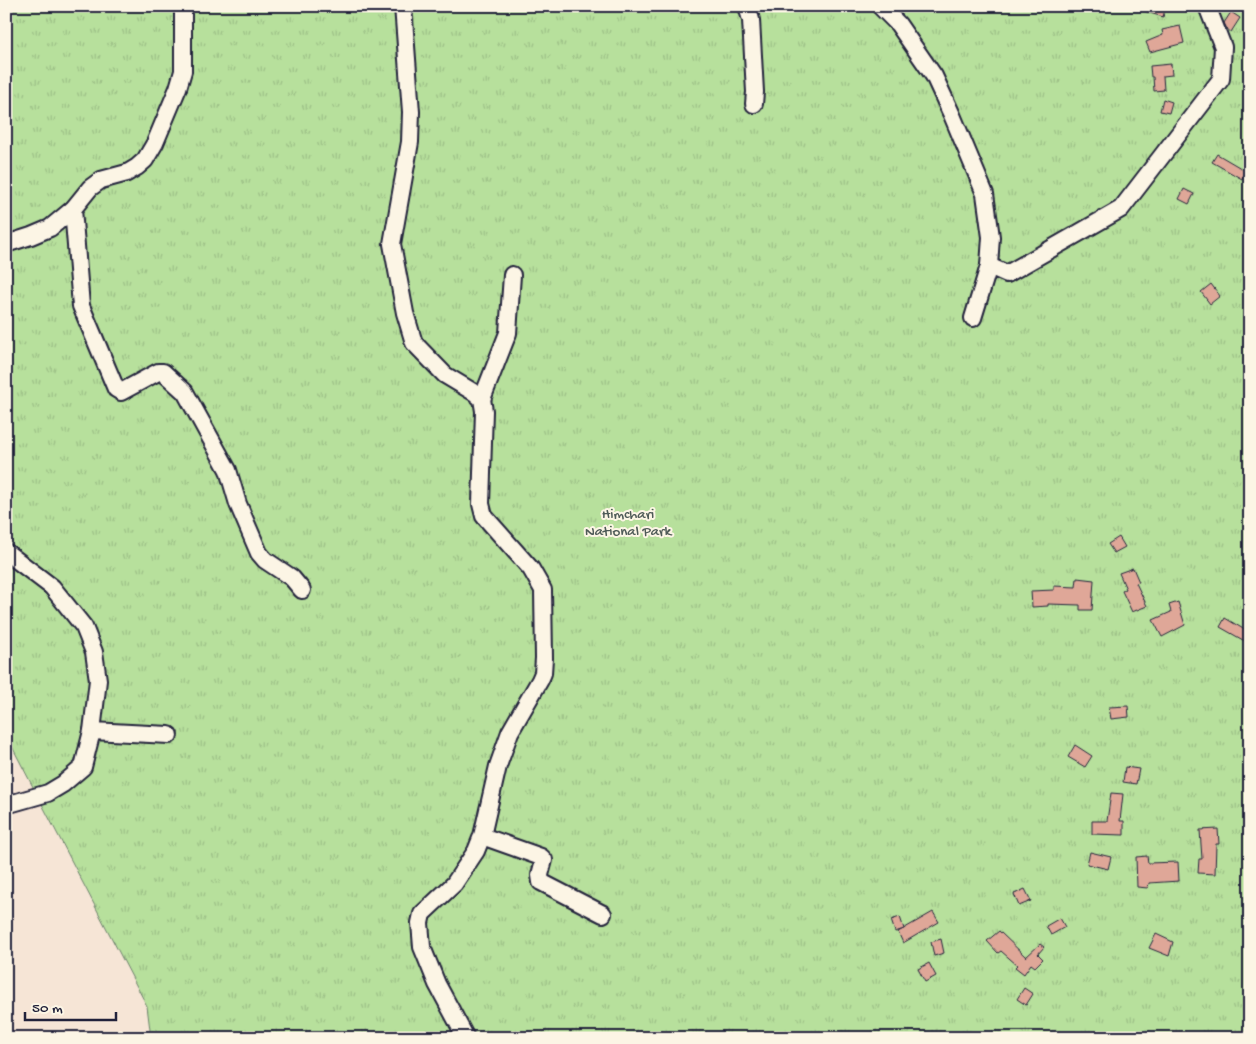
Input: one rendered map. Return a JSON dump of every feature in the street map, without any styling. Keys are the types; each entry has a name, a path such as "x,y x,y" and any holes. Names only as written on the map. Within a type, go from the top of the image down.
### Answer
{"street":[{"path":"6,244 50,228 73,209 90,188 102,180 127,173 145,160 155,143 178,88 183,71 183,6"},
{"path":"403,6 412,112 410,142 392,244 405,313 414,343 445,376 476,393 482,400 484,411 481,504 484,516 531,569 543,590 543,673 510,732 498,766 482,836 476,851 454,884 422,914 420,923 422,946 437,984 466,1038"},
{"path":"747,6 751,20 754,104"},
{"path":"880,6 898,24 934,76 985,194 991,237 989,266 973,318"},
{"path":"989,266 1007,274 1121,209 1221,79 1223,47 1207,6"},
{"path":"73,209 81,306 116,389 121,392 158,372 162,372 185,392 228,470 238,504 259,553 265,560 292,578 302,590"},
{"path":"482,400 508,333 512,275"},
{"path":"6,552 52,587 84,627 94,652 98,680 92,731 83,767 63,784 48,793 6,805"},
{"path":"92,731 169,735"},
{"path":"482,836 542,857 544,860 540,875 542,882 603,914"}],"green space":[{"name":"Himchari National Park","path":"6,6 1250,6 1250,1038 151,1038 147,1006 6,735"}],"building":[{"path":"1137,6 1166,6 1163,17 1137,9"},
{"path":"1231,12 1240,18 1231,32 1224,23"},
{"path":"1180,26 1184,43 1150,52 1146,42 1163,35 1162,30"},
{"path":"1171,64 1172,75 1163,76 1164,90 1154,91 1150,66"},
{"path":"1163,99 1172,102 1169,113 1160,111"},
{"path":"1217,154 1246,171 1242,179 1212,162"},
{"path":"1184,189 1194,194 1189,204 1179,199"},
{"path":"1211,284 1220,296 1210,304 1201,292"},
{"path":"1119,537 1125,547 1114,553 1108,544"},
{"path":"1133,568 1139,582 1136,583 1147,606 1132,612 1122,591 1126,589 1119,573"},
{"path":"1077,578 1094,580 1092,610 1080,610 1080,605 1048,604 1048,606 1032,607 1031,591 1054,590 1054,586 1076,587"},
{"path":"1178,602 1185,625 1162,637 1153,620 1171,612 1169,605"},
{"path":"1225,618 1250,633 1250,644 1220,627"},
{"path":"1128,706 1129,717 1111,719 1109,707"},
{"path":"1075,745 1092,756 1085,767 1068,757"},
{"path":"1125,767 1139,769 1136,784 1123,782"},
{"path":"1111,793 1123,794 1120,821 1124,821 1124,835 1092,834 1092,821 1107,821"},
{"path":"1218,829 1219,844 1216,844 1215,874 1198,873 1199,859 1202,859 1200,830"},
{"path":"1090,852 1111,857 1108,869 1087,864"},
{"path":"1147,856 1148,863 1178,862 1179,881 1149,883 1148,888 1137,887 1136,857"},
{"path":"1025,889 1031,901 1019,906 1014,894"},
{"path":"933,912 939,922 903,943 898,932"},
{"path":"900,917 904,929 895,932 891,920"},
{"path":"1060,918 1065,927 1051,935 1046,926"},
{"path":"999,931 1026,957 1040,944 1044,947 1038,954 1043,959 1035,967 1031,964 1024,974 1015,967 1017,965 1001,951 998,953 987,941"},
{"path":"1156,934 1173,942 1169,956 1149,948"},
{"path":"941,939 944,953 934,956 931,942"},
{"path":"929,963 936,976 925,982 918,969"},
{"path":"1024,988 1033,994 1026,1005 1017,999"}]}
